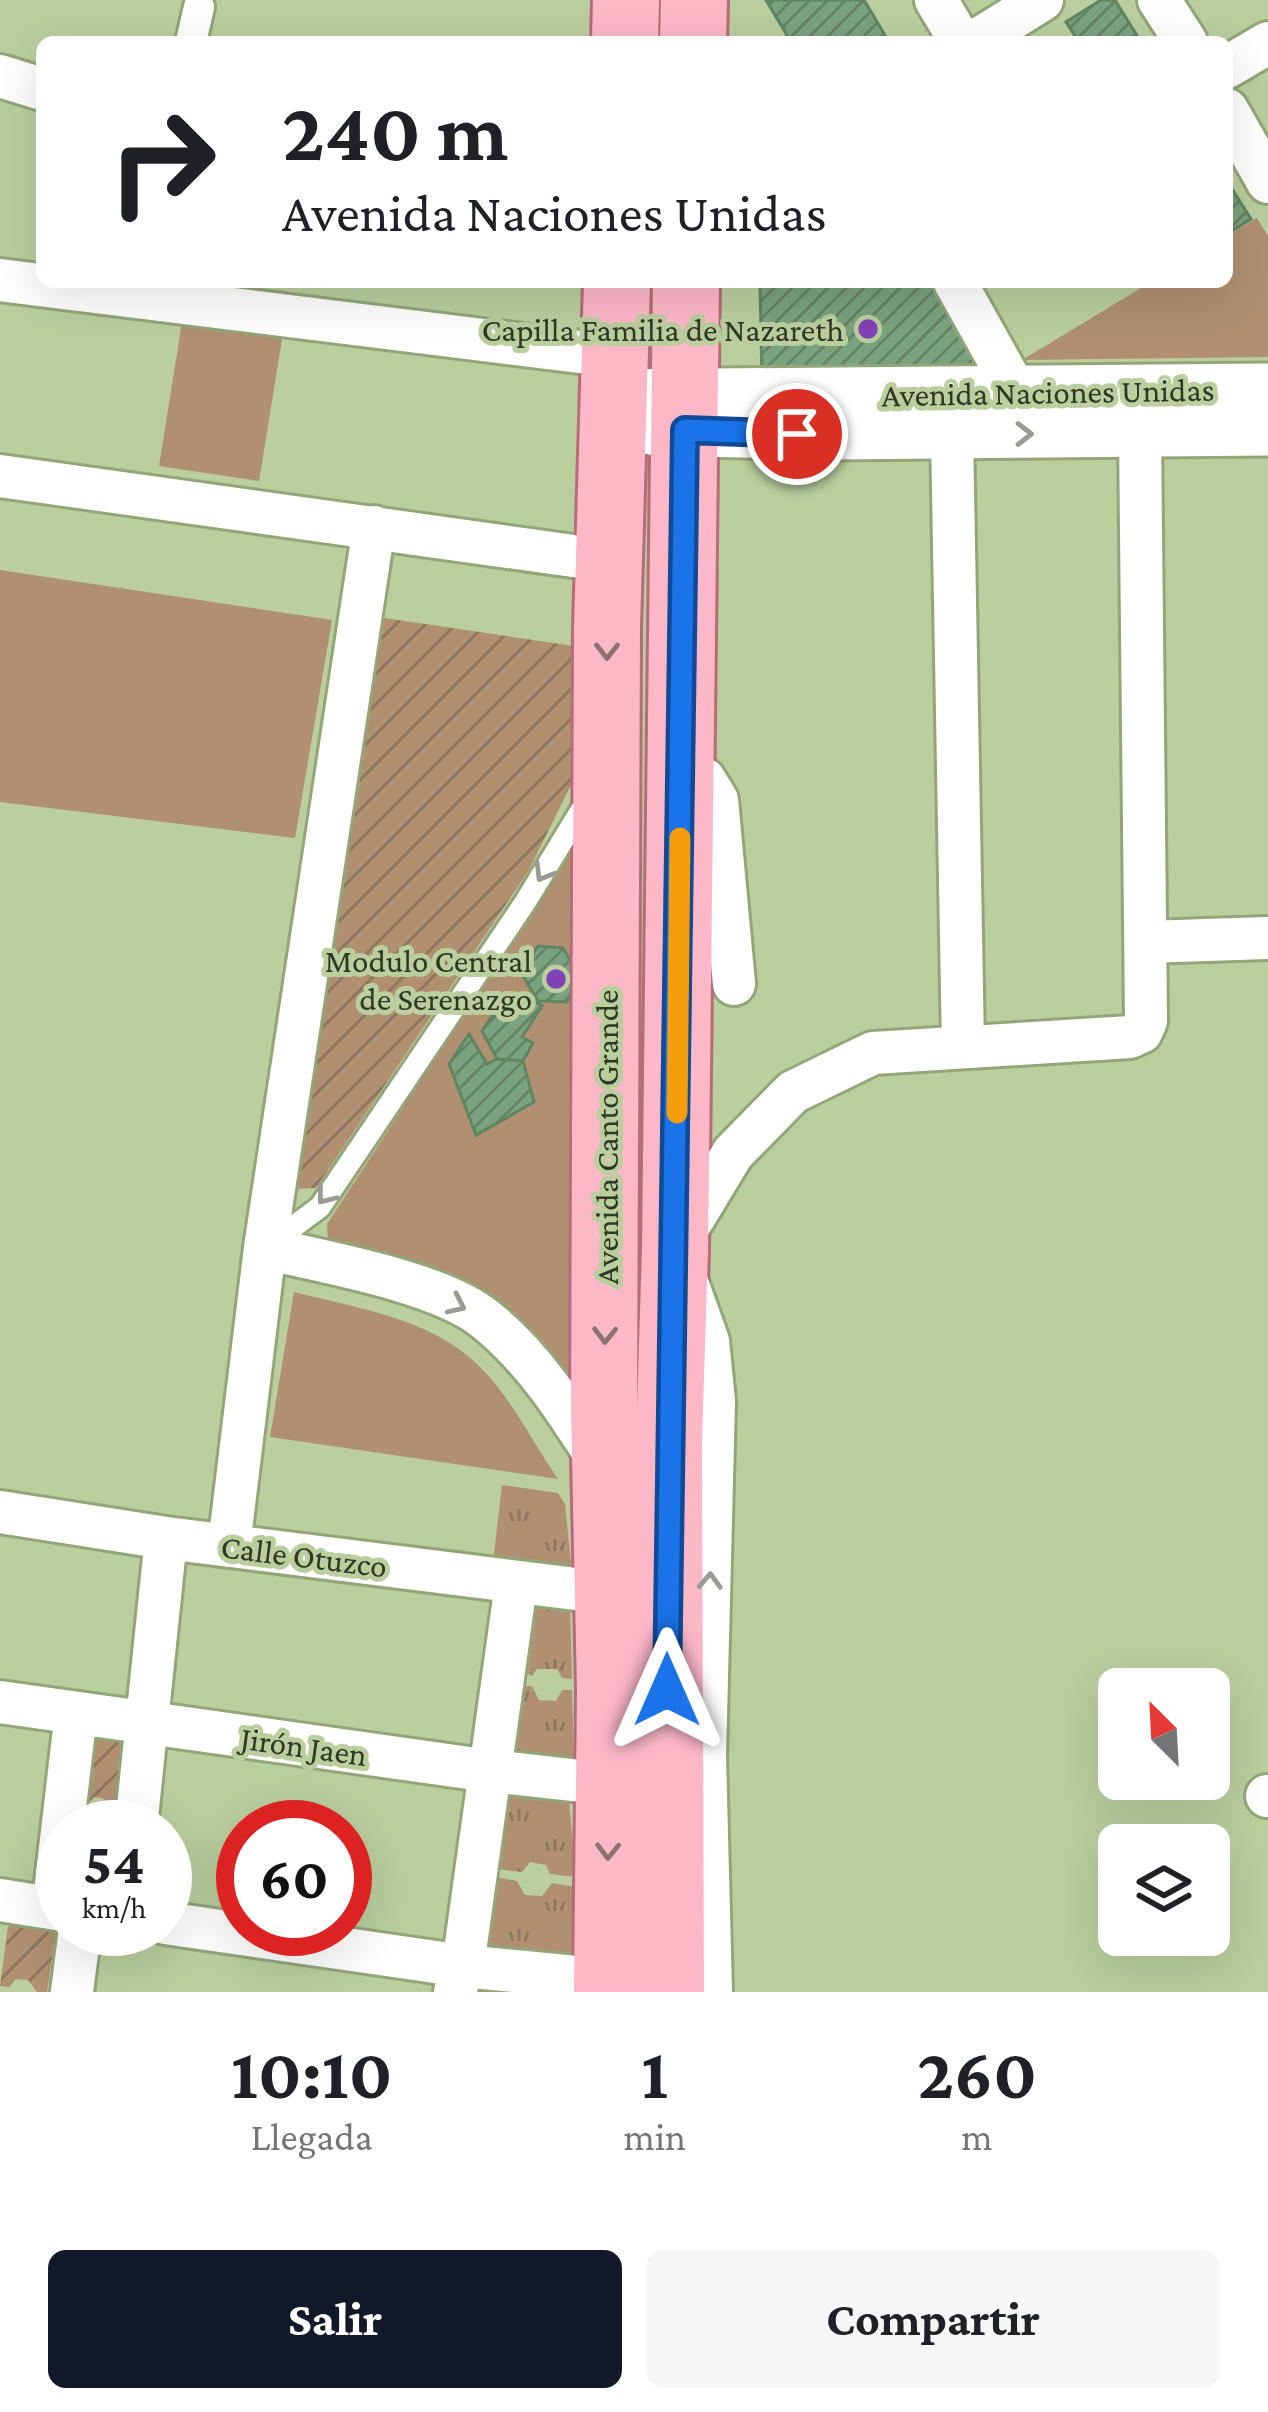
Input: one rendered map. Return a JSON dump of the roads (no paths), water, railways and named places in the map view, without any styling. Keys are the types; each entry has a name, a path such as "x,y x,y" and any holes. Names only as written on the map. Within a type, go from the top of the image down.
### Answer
{"main road":[{"path":"625,36 626,0"},
{"path":"693,36 694,0"},
{"name":"Avenida Canto Grande","path":"606,1986 608,1474 604,1408 609,561 616,288"},
{"name":"Avenida Canto Grande","path":"684,1990 667,1669 686,288"}],"street":[{"path":"936,0 957,36"},
{"path":"984,36 1042,0"},
{"path":"1159,0 1182,36"},
{"path":"192,36 199,7"},
{"path":"1233,63 1268,43"},
{"path":"0,76 36,87"},
{"path":"1233,121 1268,182"},
{"path":"0,280 36,287"},
{"path":"43,288 612,394"},
{"path":"958,288 1018,393"},
{"name":"Avenida Naciones Unidas","path":"684,413 1018,393 1268,389"},
{"name":"Avenida Naciones Unidas","path":"612,394 684,413 952,434 1268,430"},
{"path":"675,1249 733,1153 793,1092 873,1053 1130,1037 1141,1032 1146,1021 1146,943 1140,433"},
{"path":"952,434 963,1047"},
{"path":"0,476 609,561"},
{"path":"229,1546 265,1248 374,527"},
{"path":"681,771 704,779 717,800 734,984"},
{"path":"1146,943 1268,938"},
{"path":"265,1248 368,1272 482,1316 558,1397 608,1474"},
{"name":"Calle Otuzco","path":"0,1512 166,1538 608,1593"},
{"path":"139,1800 166,1538"},
{"path":"459,1979 516,1584"},
{"name":"Jirón Jaen","path":"0,1702 608,1784"},
{"path":"72,1800 76,1713"},
{"path":"0,1900 36,1909"},
{"path":"192,1928 459,1979 684,1990"},
{"path":"69,1956 72,1992"}],"lane":[{"path":"265,1248 320,1207 526,902 597,785 608,777"}],"place":[{"name":"Capilla Familia de Nazareth","path":"868,329"},
{"name":"Modulo Central de Serenazgo","path":"556,979"}]}
